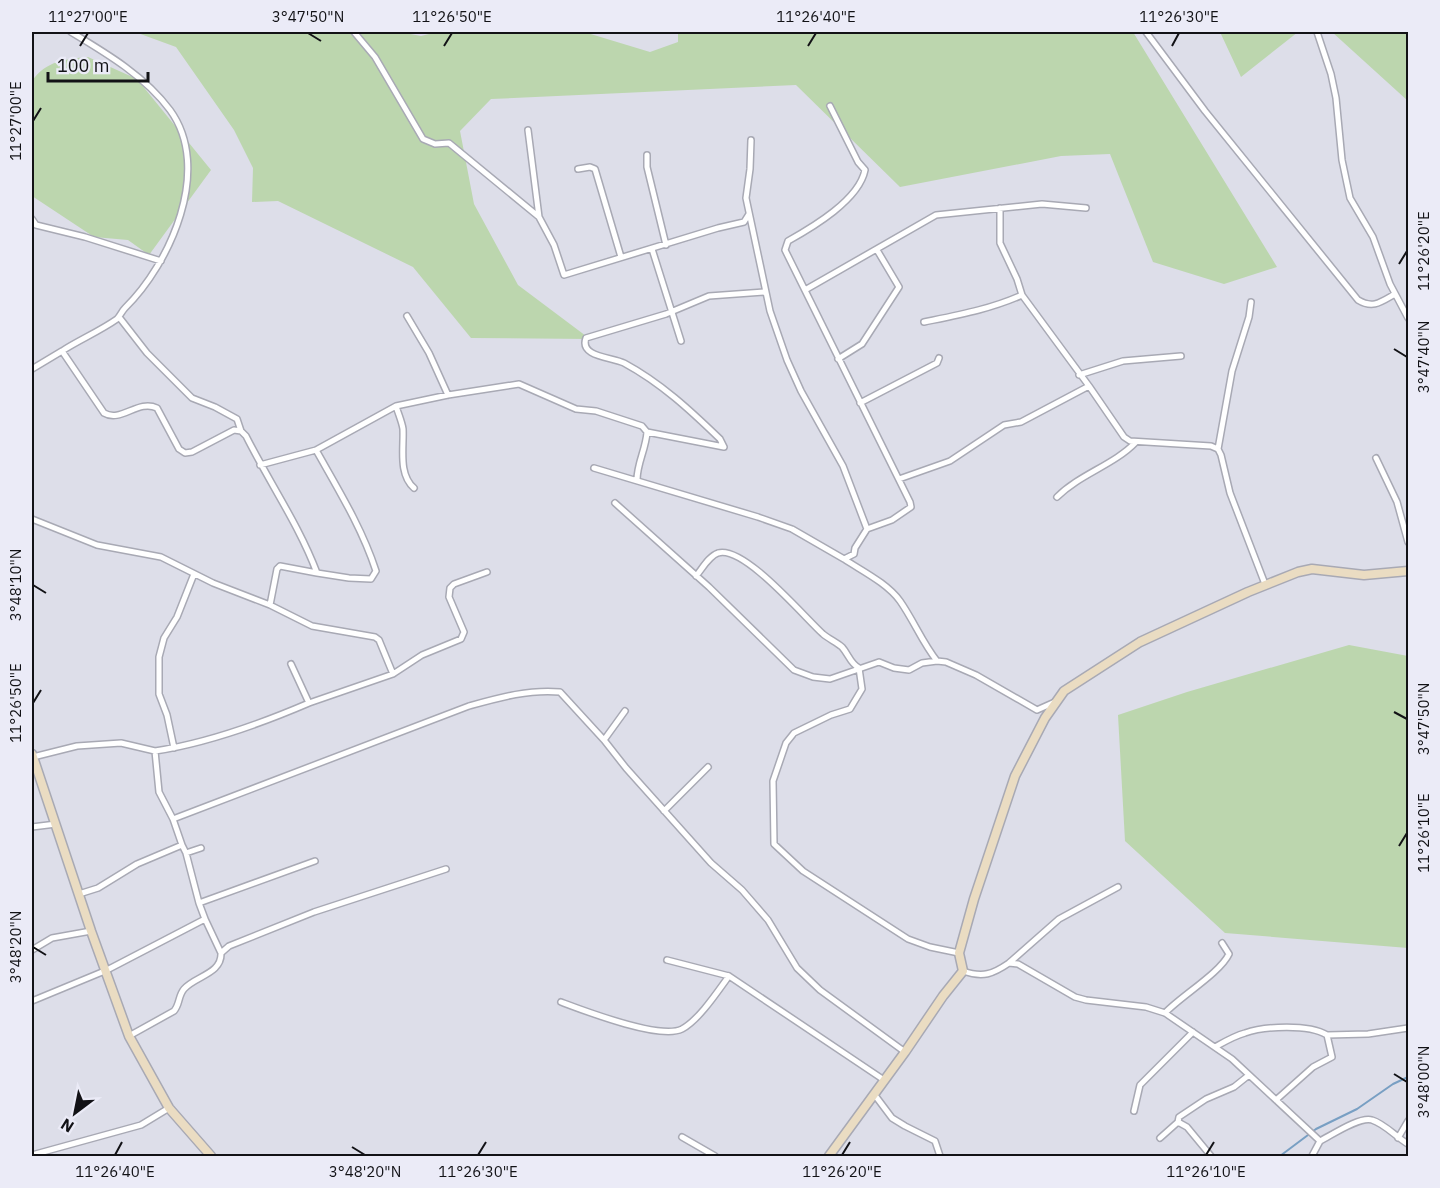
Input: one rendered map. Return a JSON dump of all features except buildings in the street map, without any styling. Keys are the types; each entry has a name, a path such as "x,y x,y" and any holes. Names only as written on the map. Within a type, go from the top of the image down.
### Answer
{"street":[{"path":"32,369 118,317 147,283 161,261 181,214 187,182 186,147 171,111 128,69 71,32"},
{"path":"354,32 375,57 423,140 435,144 448,143 539,217 554,244 564,274 744,222 749,214"},
{"path":"1146,32 1205,111 1358,300 1367,305 1378,303 1395,294"},
{"path":"1317,32 1331,74 1336,98 1342,160 1350,198 1373,237 1395,294 1408,318"},
{"path":"830,106 858,162 865,170 863,180 843,204 788,241 785,250 911,507 892,520 867,529 855,548 854,554 844,559"},
{"path":"528,130 539,217"},
{"path":"751,140 746,198 765,292 787,360 801,391 843,466 867,529"},
{"path":"647,155 647,167 666,245"},
{"path":"578,169 590,167 595,169 621,257"},
{"path":"805,290 936,215 1042,204 1086,208"},
{"path":"1000,208 1000,243 1022,295 1124,437 1136,442 1211,446 1218,449"},
{"path":"32,219 36,225 85,237 161,261"},
{"path":"652,249 681,341"},
{"path":"838,359 862,344 899,287 877,250"},
{"path":"260,465 316,450 396,406 519,384 576,409 596,411 642,426 647,432 724,447 720,438 647,375 617,360 590,353 586,348 586,338 671,312 710,296 765,292"},
{"path":"924,322 968,313 1022,295"},
{"path":"1251,302 1249,317 1232,371 1218,449 1230,493 1265,584"},
{"path":"407,316 429,353 448,395"},
{"path":"118,317 147,353 192,398 237,419 241,431 246,436 307,547 317,573"},
{"path":"62,351 104,413 114,416 144,405 157,408 173,440 185,453 192,452 234,430 241,431"},
{"path":"1079,375 1123,361 1181,356"},
{"path":"860,403 937,363 939,358"},
{"path":"899,479 950,461 1004,426 1021,422 1089,386"},
{"path":"396,406 403,427 404,467 408,482 414,488"},
{"path":"637,480 637,467 647,432"},
{"path":"1057,497 1084,476 1125,453 1136,442"},
{"path":"270,605 277,569 280,566 349,578 371,579 376,571 369,548 349,507 316,450"},
{"path":"1376,458 1397,502 1408,542"},
{"path":"594,468 792,529 876,579 899,599 923,644 937,661"},
{"path":"615,503 696,576 794,670 813,677 830,679 879,662 894,668 909,670 922,663 946,662 976,675 1037,710 1055,702"},
{"path":"32,519 97,545 161,557 175,562 194,574 270,605 312,626 375,637 393,674"},
{"path":"696,576 711,557 718,553 727,552 740,558 763,575 823,634 842,648 852,664 859,668"},
{"path":"963,971 959,953 974,898 1015,776 1055,702 1064,692 1140,642 1265,584 1312,569 1364,574 1408,572"},
{"path":"211,1156 169,1108 129,1036 32,756 76,746 121,743 155,750 174,748 247,728 393,674 422,655 461,639 464,632 450,597 450,588 454,584 486,572"},
{"path":"174,748 167,715 159,694 159,657 164,638 177,617 194,574"},
{"path":"291,664 309,704"},
{"path":"859,668 862,689 850,709 831,715 794,733 786,742 773,781 774,844 803,871 908,939 930,948 959,953"},
{"path":"172,819 468,706 497,698 543,691 560,692 711,863 742,890 768,920 797,968 820,990 905,1052"},
{"path":"604,740 625,711"},
{"path":"129,1036 174,1011 180,1005 183,990 216,966 221,957 199,903 186,853 159,792 155,750"},
{"path":"664,811 708,767"},
{"path":"32,827 56,824"},
{"path":"79,894 98,888 137,864 182,845"},
{"path":"186,853 201,848"},
{"path":"199,903 315,861"},
{"path":"220,953 229,946 314,912 446,869"},
{"path":"963,971 971,974 993,973 1009,963 1059,920 1118,887"},
{"path":"32,1001 106,970 205,919"},
{"path":"32,950 52,939 91,931"},
{"path":"1165,1013 1178,999 1215,971 1227,958 1229,954 1222,944"},
{"path":"667,960 729,976 884,1080"},
{"path":"1009,963 1018,964 1076,997 1146,1007 1165,1013 1215,1047 1249,1075 1320,1141"},
{"path":"829,1156 963,971"},
{"path":"561,1002 597,1015 653,1030 671,1032 682,1029 691,1022 729,976"},
{"path":"1215,1047 1246,1032 1265,1029 1300,1028 1323,1032 1327,1035 1368,1034 1408,1028"},
{"path":"1134,1111 1140,1085 1193,1032"},
{"path":"1276,1100 1313,1067 1332,1057 1327,1035"},
{"path":"1160,1138 1178,1122 1179,1118 1206,1099 1234,1087 1249,1075"},
{"path":"874,1094 892,1118 935,1141 940,1156"},
{"path":"32,1155 141,1125 169,1108"},
{"path":"1312,1156 1320,1141 1363,1119 1378,1123 1408,1144"},
{"path":"1398,1138 1408,1121"},
{"path":"1178,1122 1187,1127 1210,1156"},
{"path":"682,1137 715,1156"}],"green space":[{"path":"135,32 400,32 421,36 437,32 584,32 650,52 678,42 678,32 1133,32 1277,267 1224,284 1153,262 1110,154 1061,156 900,187 796,85 491,99 460,131 474,204 518,285 590,339 471,338 413,267 278,201 252,202 253,168 234,130 176,47"},
{"path":"1220,32 1298,32 1241,77"},
{"path":"1332,32 1408,32 1408,101"},
{"path":"88,57 137,79 211,170 149,255 128,240 94,237 32,196 32,81 43,69 57,62"},
{"path":"1349,645 1408,656 1408,948 1225,933 1125,841 1118,715 1187,692"}],"waterway":[{"path":"1280,1156 1316,1129 1357,1109 1393,1084 1408,1077"}]}
